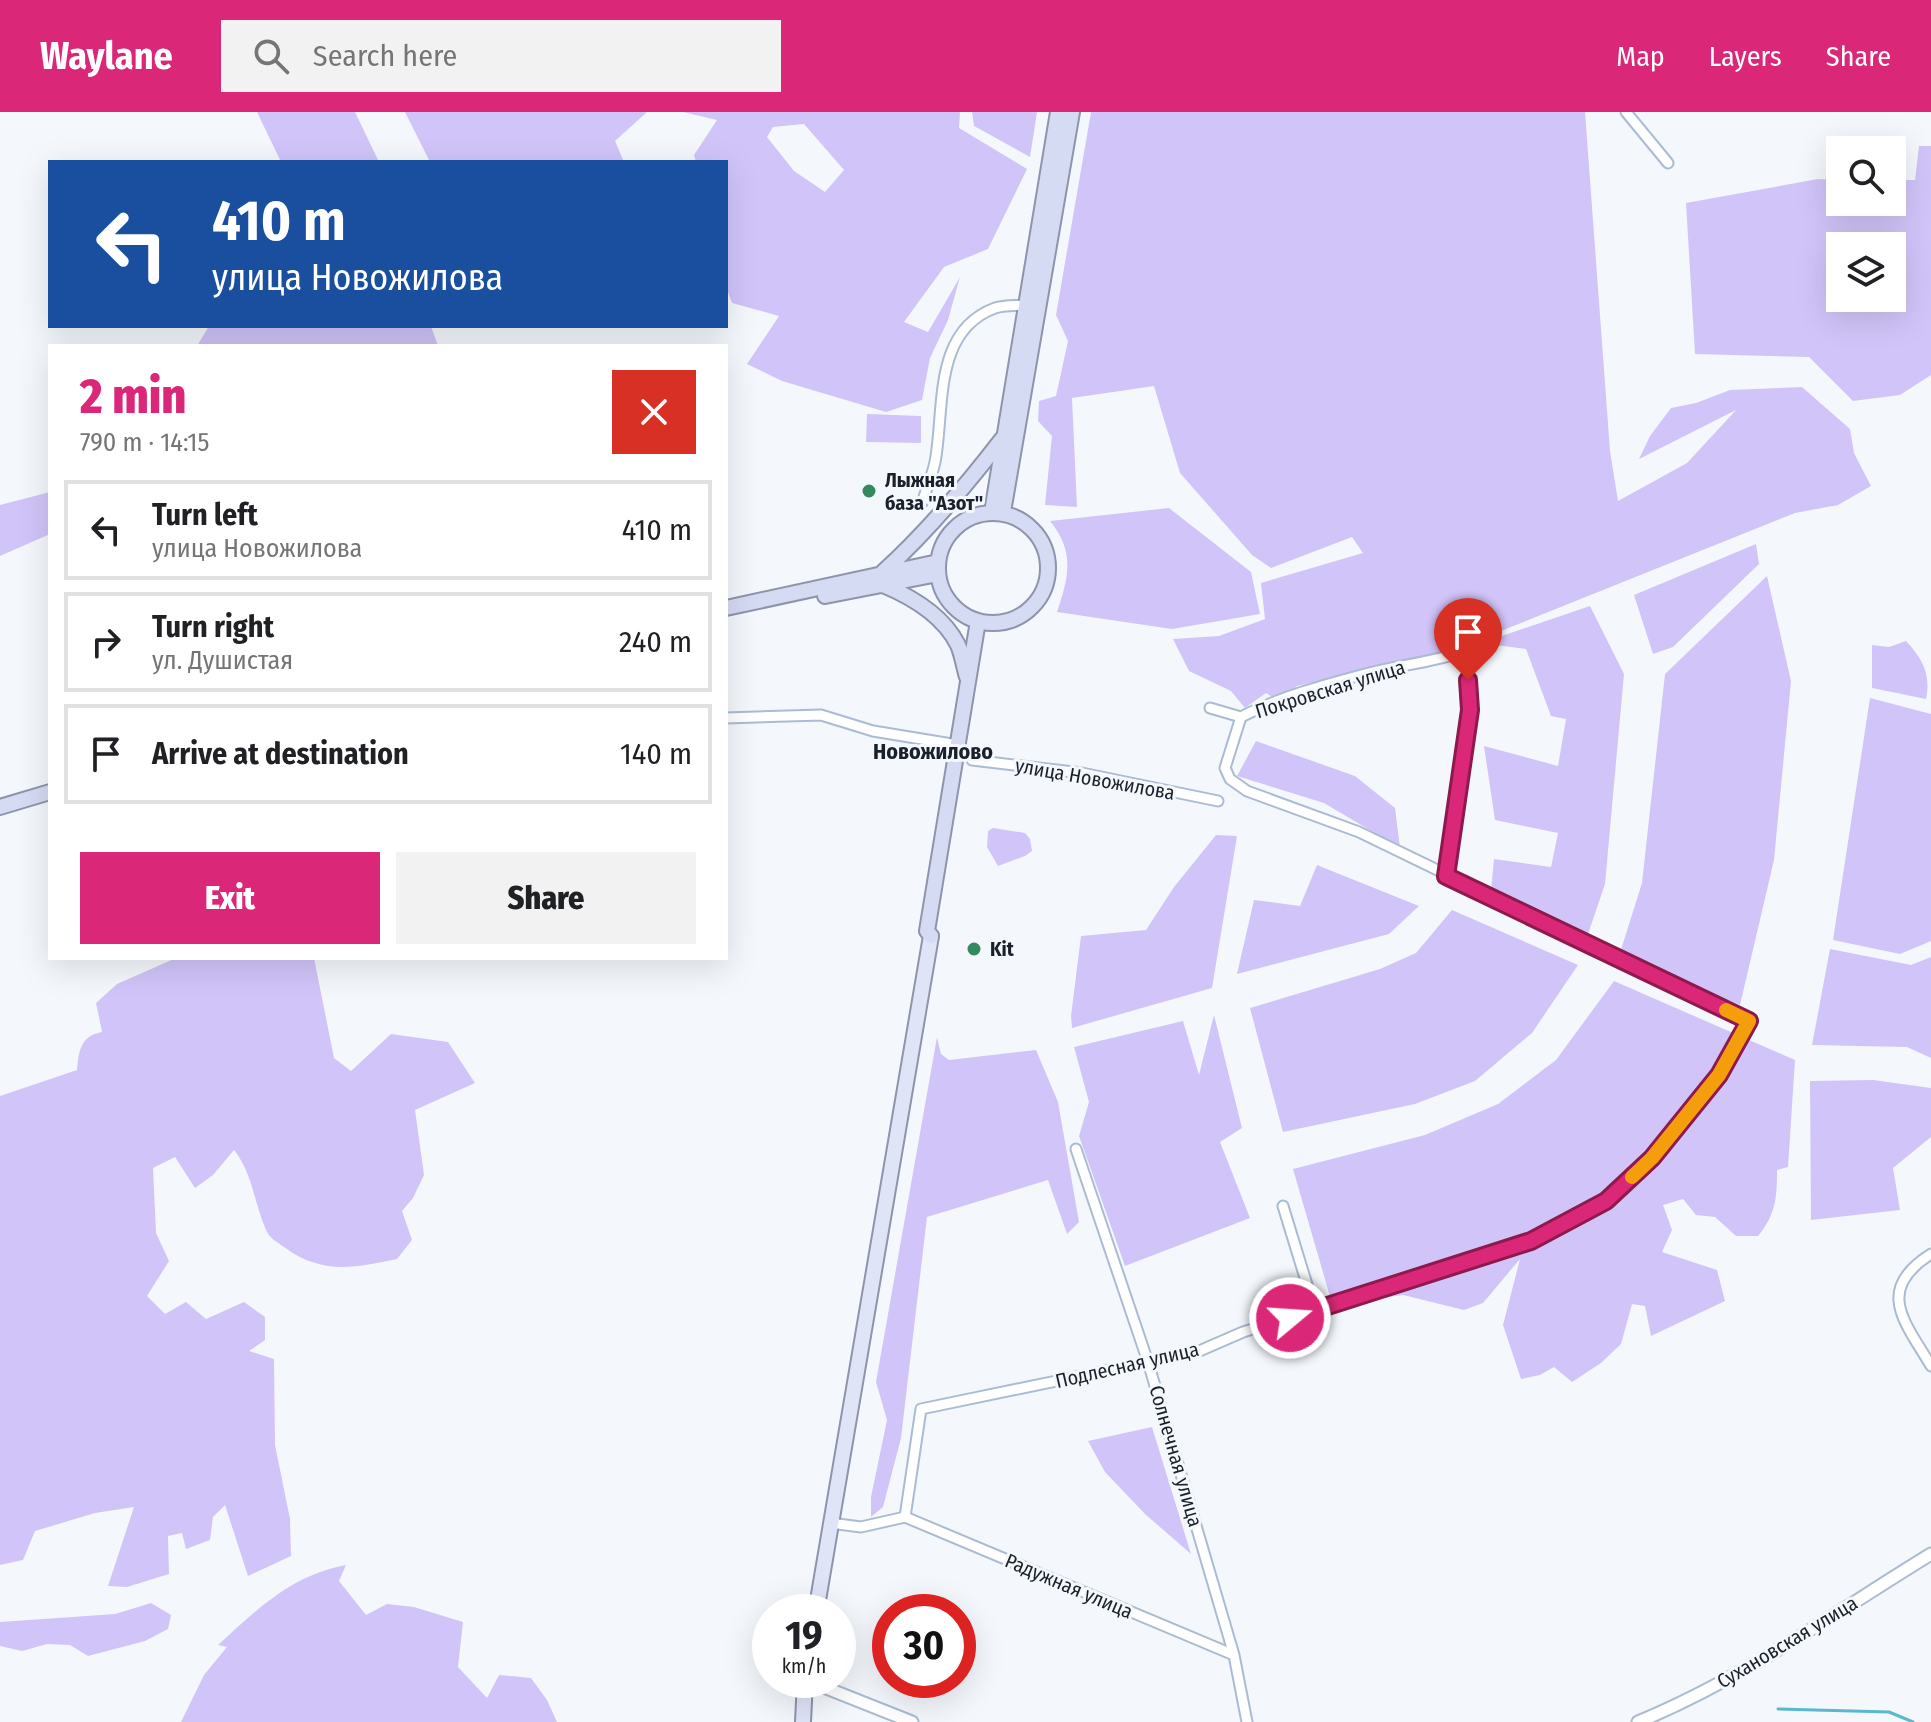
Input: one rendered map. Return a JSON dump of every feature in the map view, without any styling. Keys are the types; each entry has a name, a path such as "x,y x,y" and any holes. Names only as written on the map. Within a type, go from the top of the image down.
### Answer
{"highway":[{"path":"997,512 1004,435 1058,112"},
{"path":"997,512 1072,112"},
{"path":"728,608 882,580 965,487 1004,435"},
{"path":"997,512 1026,523 1039,536 1048,562 1047,580 1041,597 1029,611 1013,620 982,622 953,606 943,591 938,568 946,539 958,525 974,516 997,512"},
{"path":"728,615 938,568"},
{"path":"882,580 936,616 957,645 968,681"},
{"path":"931,936 927,931 968,681 982,622"},
{"path":"931,936 982,622"},
{"path":"0,799 48,785"},
{"path":"0,807 48,793"}],"main road":[{"path":"819,1594 931,936"},
{"path":"803,1722 804,1698"}],"street":[{"path":"1626,112 1668,163"},
{"path":"922,503 935,461 949,357 959,336 995,308 1026,305"},
{"name":"Покровская улица","path":"1241,717 1260,707 1369,673 1466,651 1470,710 1446,876"},
{"path":"1210,708 1241,717 1225,768 1230,779 1247,791 1359,832 1446,876"},
{"path":"728,718 821,715 873,731 952,744"},
{"name":"улица Новожилова","path":"972,760 1082,773 1218,801"},
{"name":"Подлесная улица","path":"905,1517 921,1409 1197,1352 1243,1332 1531,1241 1606,1201 1652,1158 1719,1075 1749,1021 1446,876"},
{"name":"Солнечная улица","path":"1076,1149 1148,1362 1234,1655 1247,1722"},
{"path":"1283,1206 1309,1291 1290,1318"},
{"path":"1931,1254 1903,1278 1898,1292 1899,1313 1931,1366"},
{"path":"830,1523 861,1527 905,1517"},
{"name":"Радужная улица","path":"905,1517 1234,1655"},
{"name":"Сухановская улица","path":"1638,1722 1730,1679 1931,1554"},
{"path":"851,1698 912,1722"}],"shaded area":[{"path":"257,112 355,112 378,160 280,160"},
{"path":"405,112 647,112 615,141 623,160 429,160"},
{"path":"683,112 960,112 959,128 1027,169 988,249 944,267 904,322 928,332 960,277 948,320 930,358 922,400 886,412 782,381 747,364 779,316 732,303 728,292 728,160 695,160 694,155 717,120","holes":["804,124 844,170 825,192 794,171 767,137 773,127"]},
{"path":"972,112 1037,112 1030,157 974,126"},
{"path":"1091,112 1585,112 1610,451 1618,501 1687,463 1736,410 1639,459 1650,436 1671,408 1696,403 1730,390 1802,387 1850,429 1854,453 1871,486 1838,505 1795,513 1436,657 1407,659 1297,686 1280,702 1266,693 1245,708 1231,691 1189,671 1173,639 1219,636 1265,619 1261,583 1363,553 1352,537 1271,568 1252,555 1180,473 1154,386 1072,398 1077,507 1045,505 1052,436 1038,421 1039,401 1056,396 1068,341 1056,315"},
{"path":"1919,146 1931,146 1931,375 1900,395 1853,401 1809,357 1695,354 1686,203 1826,179 1826,216 1906,216 1906,180 1915,180"},
{"path":"208,328 432,328 437,344 198,344"},
{"path":"867,414 921,416 921,443 866,442"},
{"path":"48,493 48,535 0,556 0,505"},
{"path":"1169,508 1251,572 1260,614 1172,629 1057,612 1067,565 1063,543 1050,521"},
{"path":"1756,544 1759,564 1673,647 1653,654 1634,595"},
{"path":"1767,576 1791,681 1774,860 1740,1005 1619,956 1642,883 1665,674"},
{"path":"1590,606 1624,674 1605,884 1586,940 1490,901 1494,859 1551,867 1558,833 1495,820 1484,746 1558,766 1566,719 1551,716 1526,649 1481,643"},
{"path":"1906,641 1924,668 1926,699 1872,688 1872,645 1889,647"},
{"path":"1870,698 1931,714 1931,941 1900,954 1833,940"},
{"path":"1256,741 1355,776 1395,808 1400,848 1324,803 1237,776"},
{"path":"993,828 1025,833 1030,839 1032,851 998,866 987,847 988,831"},
{"path":"1216,835 1237,836 1212,988 1072,1028 1081,936 1146,930 1174,887"},
{"path":"1317,865 1419,906 1389,934 1237,974 1254,900 1300,906"},
{"path":"1452,910 1578,965 1532,1033 1475,1081 1415,1104 1283,1132 1250,1008 1380,969 1416,953"},
{"path":"1830,949 1911,965 1931,957 1931,1058 1907,1047 1812,1045"},
{"path":"171,960 314,960 334,1058 351,1071 391,1034 448,1042 475,1083 415,1110 424,1175 413,1198 402,1211 412,1240 397,1259 339,1267 312,1262 284,1247 267,1233 253,1189 234,1150 213,1175 195,1188 175,1157 153,1168 156,1233 169,1261 147,1296 165,1314 186,1302 206,1319 244,1302 265,1317 265,1340 249,1351 274,1359 275,1445 290,1519 291,1556 248,1576 225,1505 213,1517 210,1540 186,1549 182,1533 168,1536 169,1574 127,1587 108,1586 134,1507 95,1513 35,1531 23,1560 0,1565 0,1096 77,1070 85,1041 102,1032 96,1003 117,984"},
{"path":"1614,981 1795,1060 1788,1167 1777,1170 1774,1205 1769,1220 1758,1236 1736,1236 1715,1217 1696,1215 1683,1199 1663,1205 1672,1230 1662,1252 1717,1270 1725,1301 1651,1336 1645,1306 1632,1304 1621,1344 1601,1363 1572,1382 1554,1367 1540,1375 1521,1379 1503,1325 1520,1259 1483,1303 1464,1310 1403,1295 1360,1301 1331,1300 1293,1169 1425,1135 1498,1104 1556,1060"},
{"path":"1214,1015 1242,1128 1220,1142 1250,1218 1125,1266 1079,1136 1089,1102 1074,1047 1183,1021 1199,1075"},
{"path":"937,1037 941,1054 949,1060 1036,1050 1058,1102 1079,1222 1067,1234 1048,1180 927,1217 901,1438 883,1507 871,1517 871,1497 887,1420 876,1382"},
{"path":"1873,1080 1931,1088 1931,1137 1893,1168 1900,1210 1811,1220 1810,1081"},
{"path":"1152,1427 1191,1554 1145,1514 1105,1472 1088,1441"},
{"path":"346,1565 339,1581 366,1615 387,1604 414,1607 463,1622 458,1667 487,1698 499,1675 531,1678 547,1700 557,1722 181,1722 204,1675 227,1647 218,1645 262,1606 292,1585"},
{"path":"151,1603 171,1615 168,1629 145,1641 88,1656 70,1645 47,1644 22,1651 0,1646 0,1622 115,1614"}],"waterway":[{"path":"1778,1709 1889,1712 1913,1722"}],"slow traffic":[{"path":"1632,1177 1652,1158 1719,1075 1749,1021 1726,1010"}],"place":[{"name":"Лыжная база \"Азот\"","path":"869,491"},
{"name":"Kit","path":"974,949"}],"district":[{"name":"Новожилово","path":"933,751"}],"route":[{"path":"1290,1318 1531,1241 1606,1201 1652,1158 1719,1075 1749,1021 1446,876 1470,710 1468,680"}]}
